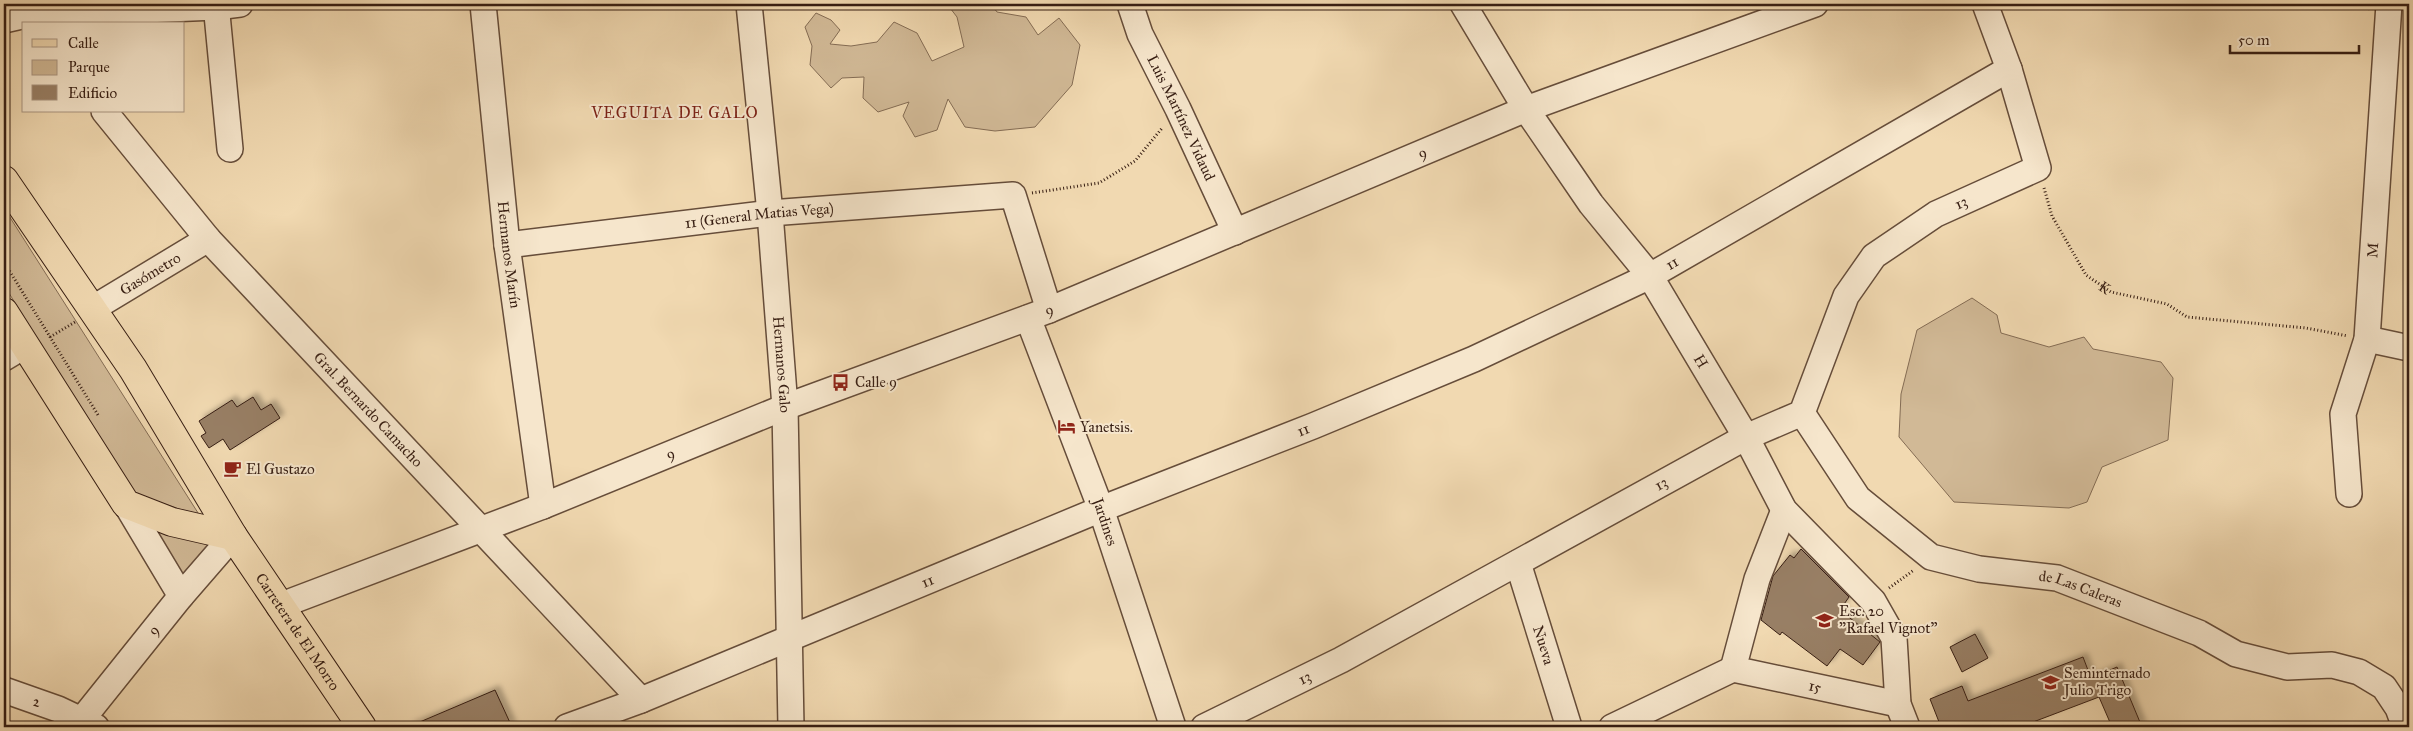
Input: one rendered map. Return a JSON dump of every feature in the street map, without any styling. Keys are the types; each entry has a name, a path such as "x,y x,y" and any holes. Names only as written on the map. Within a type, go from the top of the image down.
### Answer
{"main road":[{"name":"Carretera de El Morro","path":"4,180 85,315 132,369 233,536 362,727"},
{"path":"4,312 14,352 126,504 172,522 233,536"}],"street":[{"path":"4,4 21,19 224,5 230,149"},
{"name":"Hermanos Marín","path":"483,4 507,245 543,506"},
{"name":"Hermanos Galo","path":"749,4 770,213 786,407 791,727"},
{"name":"Luis Martínez Vidaud","path":"1130,4 1140,34 1178,109 1235,232"},
{"name":"H","path":"1463,4 1526,109 1591,204 1650,276 1746,437 1784,510 1872,601 1894,638 1898,704 1907,727"},
{"name":"9","path":"279,606 543,506 786,407 1038,314 1526,109 1815,4"},
{"path":"1985,4 2009,69 2038,168"},
{"name":"M","path":"2349,494 2343,414 2367,339 2389,4"},
{"name":"11","path":"567,727 641,700 1101,509 1312,426 1474,359 1650,276 2009,69"},
{"name":"Gral. Bernardo Camacho","path":"105,112 208,239 641,700"},
{"name":"13","path":"1204,727 1341,660 1746,437 1802,413 1846,296 1874,256 1936,214 2038,168"},
{"name":"11 (General Matias Vega)","path":"507,245 770,213 1013,195"},
{"name":"Jardines","path":"1013,195 1038,314 1173,727"},
{"name":"Gasómetro","path":"85,315 208,239"},
{"path":"2367,339 2409,348"},
{"name":"de Las Caleras","path":"1802,413 1858,498 1931,558 1979,569 2057,578 2199,633 2236,654 2287,667 2332,665 2359,672 2384,687 2401,718"},
{"path":"126,504 181,596"},
{"path":"1612,727 1733,669 1757,579 1784,510"},
{"name":"9","path":"84,725 181,596 233,536"},
{"name":"Nueva","path":"1518,562 1569,727"},
{"name":"15","path":"1733,669 1898,704"},
{"name":"2","path":"4,690 58,710 84,725"}],"path":[{"path":"1013,195 1099,183 1135,161 1178,109"},
{"name":"K","path":"2038,168 2052,216 2086,275 2111,292 2167,304 2187,317 2306,328 2367,339"},
{"path":"4,262 100,418"},
{"path":"50,337 85,315"},
{"path":"1872,601 1931,558"}],"green space":[{"path":"947,4 991,4 997,12 1026,17 1038,35 1059,18 1080,45 1072,85 1035,127 995,131 965,127 948,99 937,130 915,137 903,116 909,102 878,112 863,98 864,77 842,78 831,88 810,65 812,46 805,27 816,13 831,20 840,30 830,44 851,46 877,42 894,22 917,33 932,61 964,47 957,17"},
{"path":"4,208 200,516 132,493 4,285"},
{"path":"1972,298 1997,315 2001,333 2049,347 2084,337 2093,349 2161,362 2173,378 2168,440 2102,467 2087,502 2069,508 1954,502 1899,437 1901,394 1917,330"},
{"path":"153,526 209,545 183,578"}],"building":[{"path":"253,397 261,410 271,404 280,418 230,450 223,439 209,448 201,436 206,433 199,421 232,400 237,407"},
{"path":"1801,549 1849,597 1840,610 1880,642 1863,665 1840,649 1827,666 1782,632 1780,635 1761,620 1773,576 1790,555 1794,558"},
{"path":"1975,634 1988,658 1962,672 1950,647"},
{"path":"2083,657 2091,678 2117,667 2142,727 2112,727 2099,697 2020,727 1941,727 1930,699 1962,686 1968,701"},
{"path":"495,690 512,727 408,727"}],"place":[{"name":"Calle 9","path":"841,382"},
{"name":"Yanetsis.","path":"1066,427"},
{"name":"El Gustazo","path":"232,469"},
{"name":"Esc. 20 \"Rafael Vignot\"","path":"1825,620"},
{"name":"Seminternado Julio Trigo","path":"2050,682"}],"district":[{"name":"VEGUITA DE GALO","path":"675,112"}]}
